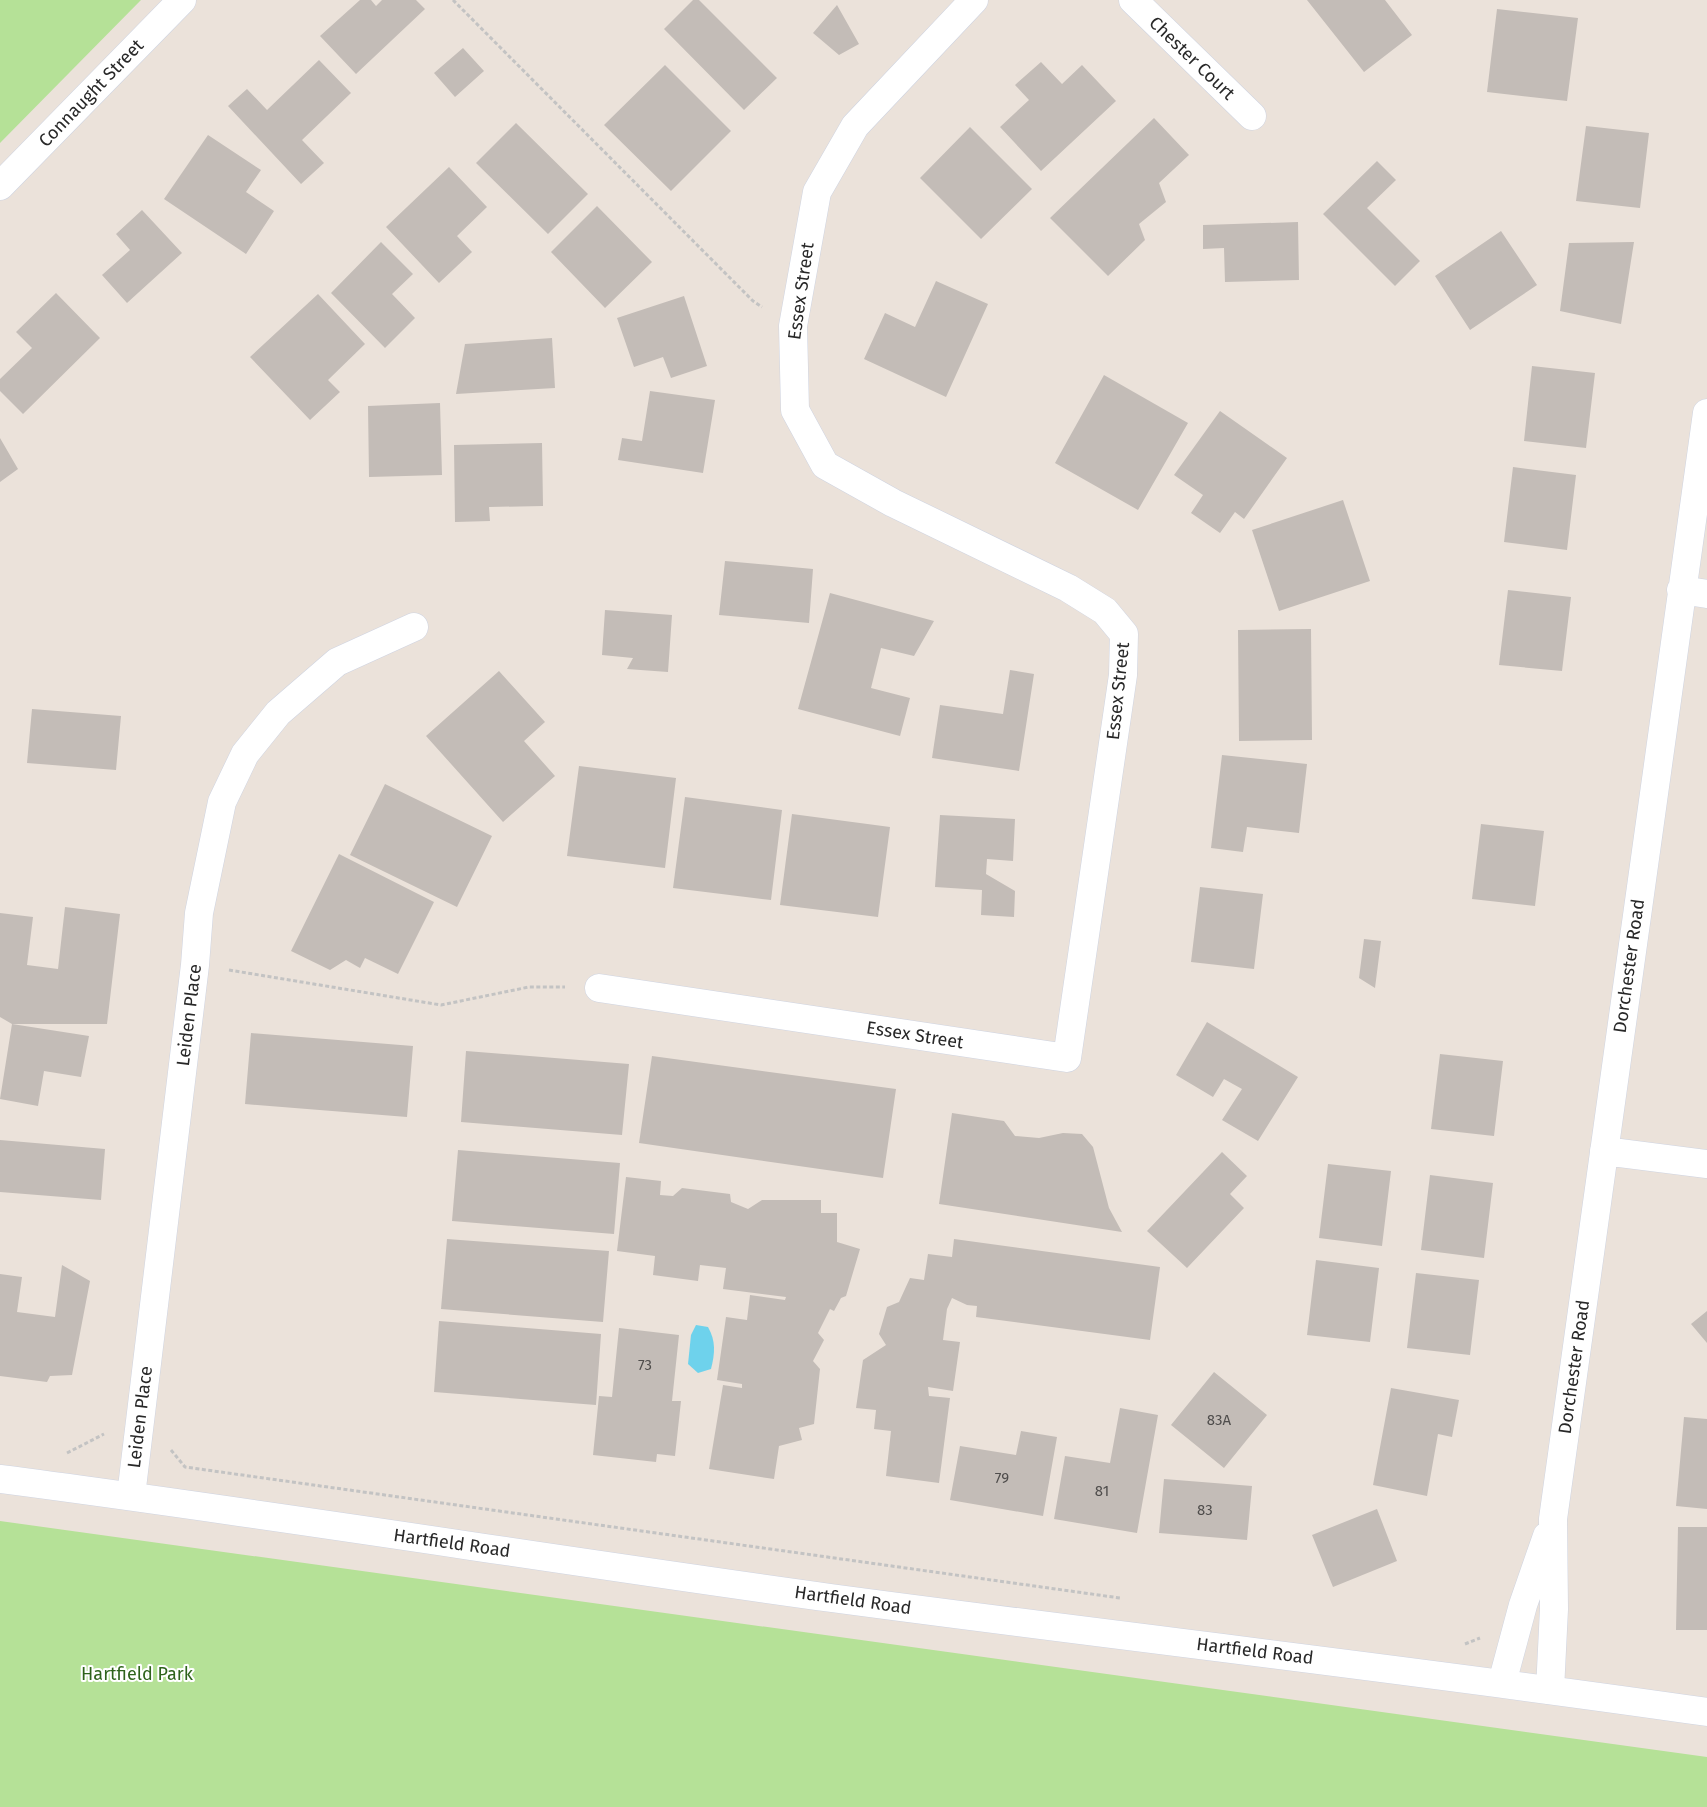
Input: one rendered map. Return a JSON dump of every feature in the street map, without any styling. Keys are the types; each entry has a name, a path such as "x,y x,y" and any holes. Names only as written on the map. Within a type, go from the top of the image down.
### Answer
{"street":[{"name":"Connaught Street","path":"0,186 182,0"},
{"name":"Essex Street","path":"598,988 1067,1058 1123,675 1124,634 1105,611 1068,588 893,503 825,465 795,410 793,326 817,192 855,126 974,0"},
{"name":"Chester Court","path":"1132,0 1252,116"},
{"name":"Dorchester Road","path":"1550,1690 1554,1609 1553,1518 1604,1151 1694,592 1707,413"},
{"name":"Leiden Place","path":"131,1496 195,965 199,914 222,802 245,754 278,713 337,662 414,627"},
{"path":"1604,1151 1707,1164"},
{"name":"Hartfield Road","path":"0,1479 131,1496 830,1598 1502,1683 1707,1712"},
{"name":"Dorchester Road","path":"1502,1683 1523,1605 1553,1518"}],"path":[{"path":"452,0 753,301 793,326"},
{"path":"195,965 441,1005 529,987 598,988"},
{"path":"58,1452 68,1453 108,1432 166,1444 185,1467 1124,1599"},
{"path":"1459,1646 1496,1631 1515,1633"}],"green space":[{"path":"0,0 141,0 0,143"},
{"name":"Hartfield Park","path":"0,1521 1707,1757 1707,1807 0,1807"}],"water":[{"path":"696,1325 708,1327 714,1347 711,1369 698,1373 688,1364 691,1335"}],"building":[{"path":"360,0 371,0 376,6 382,0 416,0 425,9 356,74 320,36"},
{"path":"693,0 699,0 777,78 744,110 664,29"},
{"path":"1307,0 1385,0 1412,35 1364,72"},
{"path":"837,5 859,44 839,55 813,33"},
{"path":"1497,9 1578,18 1567,101 1487,92"},
{"path":"463,48 484,71 455,97 434,73"},
{"path":"319,60 351,93 302,140 324,163 301,184 228,106 247,89 267,110"},
{"path":"1041,62 1062,84 1082,65 1116,101 1041,171 1000,127 1029,100 1015,85"},
{"path":"665,65 731,131 671,191 604,125"},
{"path":"1154,118 1189,155 1159,183 1166,202 1139,224 1145,240 1108,276 1050,218"},
{"path":"516,123 588,194 548,234 476,163"},
{"path":"1586,126 1649,133 1640,208 1576,201"},
{"path":"970,127 1032,189 981,239 920,178"},
{"path":"208,135 261,170 246,192 274,211 246,254 164,199"},
{"path":"1377,161 1396,180 1367,208 1420,261 1395,286 1323,214"},
{"path":"449,167 487,207 457,236 472,252 439,283 386,227"},
{"path":"597,206 652,262 605,308 551,252"},
{"path":"142,210 182,253 127,303 102,275 130,250 116,234"},
{"path":"1298,222 1299,280 1225,282 1224,248 1203,249 1203,225"},
{"path":"1501,231 1537,285 1470,330 1435,276"},
{"path":"381,242 413,274 392,294 415,318 385,348 331,293"},
{"path":"1634,242 1621,324 1560,311 1569,243"},
{"path":"936,281 988,304 946,397 864,359 885,313 915,327"},
{"path":"56,293 100,338 23,414 0,391 0,379 32,348 16,332"},
{"path":"318,294 365,344 328,380 340,392 310,420 250,357"},
{"path":"684,296 707,366 671,378 663,357 634,367 617,318"},
{"path":"552,338 555,388 456,394 465,344"},
{"path":"1532,366 1595,373 1586,448 1524,441"},
{"path":"1104,375 1188,423 1138,510 1055,463"},
{"path":"650,391 715,400 703,473 618,460 622,438 642,441"},
{"path":"440,403 442,475 369,477 368,406"},
{"path":"1220,411 1287,458 1244,519 1235,512 1220,533 1191,513 1203,495 1174,475"},
{"path":"0,438 18,469 0,482"},
{"path":"542,443 543,506 489,507 490,521 455,522 454,445"},
{"path":"1513,467 1576,475 1567,550 1504,542"},
{"path":"1343,500 1370,581 1279,611 1252,530"},
{"path":"725,561 813,569 809,623 719,615"},
{"path":"1508,590 1571,597 1562,671 1499,665"},
{"path":"830,593 934,621 914,656 881,648 871,688 910,698 900,736 798,709"},
{"path":"605,610 672,615 668,672 627,669 633,658 602,655"},
{"path":"1311,629 1312,740 1239,741 1238,630"},
{"path":"1010,670 1034,674 1019,771 932,758 940,705 1003,714"},
{"path":"499,671 545,722 524,741 555,776 503,822 426,736"},
{"path":"32,709 121,716 116,770 27,763"},
{"path":"1222,755 1307,764 1299,833 1247,827 1243,852 1211,848"},
{"path":"579,766 676,778 665,868 567,856"},
{"path":"385,784 492,836 457,907 350,855"},
{"path":"685,797 782,810 771,900 673,888"},
{"path":"792,814 890,827 878,917 780,905"},
{"path":"940,815 1015,819 1013,861 987,859 986,874 1015,891 1014,917 981,915 982,890 935,887"},
{"path":"1481,824 1544,831 1535,906 1472,899"},
{"path":"339,854 434,902 398,974 365,958 360,968 346,960 330,970 291,951"},
{"path":"1200,887 1263,894 1254,969 1191,962"},
{"path":"65,907 120,914 107,1024 12,1024 0,1017 0,913 33,917 27,965 58,969"},
{"path":"1364,939 1381,941 1375,988 1359,978"},
{"path":"1207,1022 1298,1077 1258,1141 1222,1120 1242,1089 1224,1079 1213,1097 1176,1075"},
{"path":"12,1024 89,1036 81,1077 44,1071 38,1106 0,1099"},
{"path":"251,1033 413,1046 407,1117 245,1104"},
{"path":"466,1051 629,1064 622,1135 461,1122"},
{"path":"1440,1054 1503,1061 1494,1136 1431,1129"},
{"path":"652,1056 896,1089 883,1178 639,1143"},
{"path":"952,1113 1004,1121 1015,1136 1039,1138 1063,1133 1082,1134 1093,1147 1109,1208 1122,1232 939,1204"},
{"path":"0,1140 105,1149 101,1200 0,1192"},
{"path":"458,1150 620,1163 614,1234 452,1221"},
{"path":"1222,1152 1247,1176 1230,1194 1244,1208 1187,1268 1147,1231"},
{"path":"1328,1164 1391,1171 1382,1246 1319,1238"},
{"path":"1430,1175 1493,1183 1484,1258 1421,1250"},
{"path":"626,1177 661,1181 660,1195 673,1196 682,1188 730,1194 731,1202 748,1209 762,1200 821,1200 821,1213 837,1213 837,1242 860,1249 846,1296 841,1298 834,1311 830,1309 818,1333 824,1340 813,1361 820,1369 814,1424 799,1428 802,1440 779,1446 774,1479 709,1469 723,1385 742,1388 742,1384 717,1380 726,1317 747,1320 750,1295 785,1300 786,1297 723,1289 726,1268 700,1265 698,1281 653,1275 655,1256 617,1251"},
{"path":"447,1239 609,1251 603,1322 441,1309"},
{"path":"954,1239 1160,1267 1150,1340 976,1317 977,1306 967,1305 952,1298 947,1309 943,1340 960,1342 953,1391 928,1387 929,1396 950,1398 939,1483 886,1476 891,1431 874,1429 876,1410 856,1408 863,1360 886,1345 879,1334 887,1307 899,1302 910,1278 924,1280 928,1254 952,1257"},
{"path":"1316,1260 1379,1268 1370,1342 1307,1335"},
{"path":"62,1265 90,1281 72,1375 50,1376 47,1382 0,1376 0,1274 22,1277 17,1312 55,1317"},
{"path":"1416,1273 1479,1280 1470,1355 1407,1348"},
{"path":"1707,1311 1707,1343 1691,1324"},
{"path":"439,1321 601,1334 596,1405 434,1392"},
{"path":"619,1328 679,1335 672,1401 681,1401 675,1456 657,1454 656,1462 593,1455 599,1396 612,1397"},
{"path":"1214,1372 1267,1415 1224,1468 1171,1425"},
{"path":"1391,1388 1459,1400 1452,1437 1438,1434 1427,1496 1373,1485"},
{"path":"1120,1408 1158,1415 1137,1533 1054,1519 1065,1456 1110,1463"},
{"path":"1684,1417 1707,1419 1707,1509 1676,1506"},
{"path":"1021,1431 1057,1437 1043,1516 950,1500 960,1446 1016,1455"},
{"path":"1164,1479 1252,1486 1247,1540 1159,1533"},
{"path":"1377,1509 1397,1561 1333,1587 1312,1535"},
{"path":"1678,1527 1707,1527 1707,1630 1676,1630"}]}
